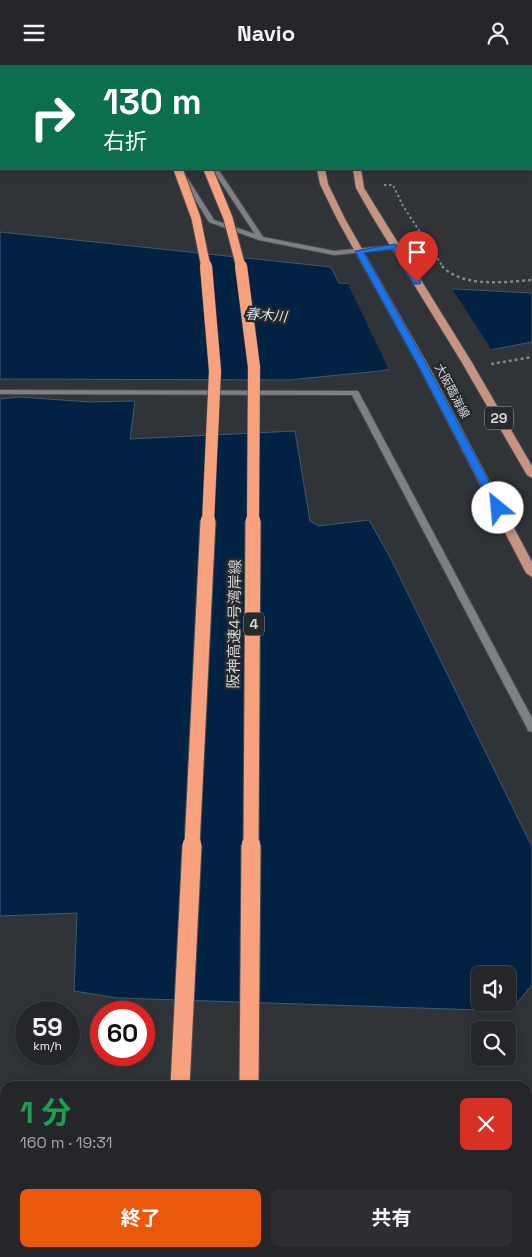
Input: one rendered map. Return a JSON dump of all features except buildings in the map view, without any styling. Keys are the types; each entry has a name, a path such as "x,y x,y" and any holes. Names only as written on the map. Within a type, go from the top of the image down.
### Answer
{"highway":[{"name":"阪神高速4号湾岸線","path":"179,170 187,188 202,239 212,297 214,371 180,1081"},
{"name":"阪神高速4号湾岸線","path":"208,170 236,237 248,296 254,367 249,1081"}],"main road":[{"name":"大阪臨海線","path":"321,170 324,184 359,251 424,367 532,573"},
{"name":"大阪臨海線","path":"356,170 360,188 466,361 532,475"}],"street":[{"path":"180,170 211,221 261,239 334,253 395,247"},
{"path":"216,170 261,239"},
{"path":"0,392 355,393 532,728"}],"path":[{"path":"384,185 393,185 403,207 444,268 454,275 478,282 532,280"},
{"path":"491,365 532,357"}],"water":[{"name":"春木川","path":"0,232 331,267 339,283 532,293 532,342 380,371 288,380 0,379"},
{"path":"20,397 90,402 135,401 130,439 295,431 310,521 319,526 369,520 390,557 532,847 532,985 516,1004 516,966 471,966 471,1010 118,998 74,991 77,913 0,916 0,399"}],"pier":[{"path":"347,282 451,287 493,352 390,372"}],"route":[{"path":"417,282 395,247 359,251 424,367 498,508"}]}
